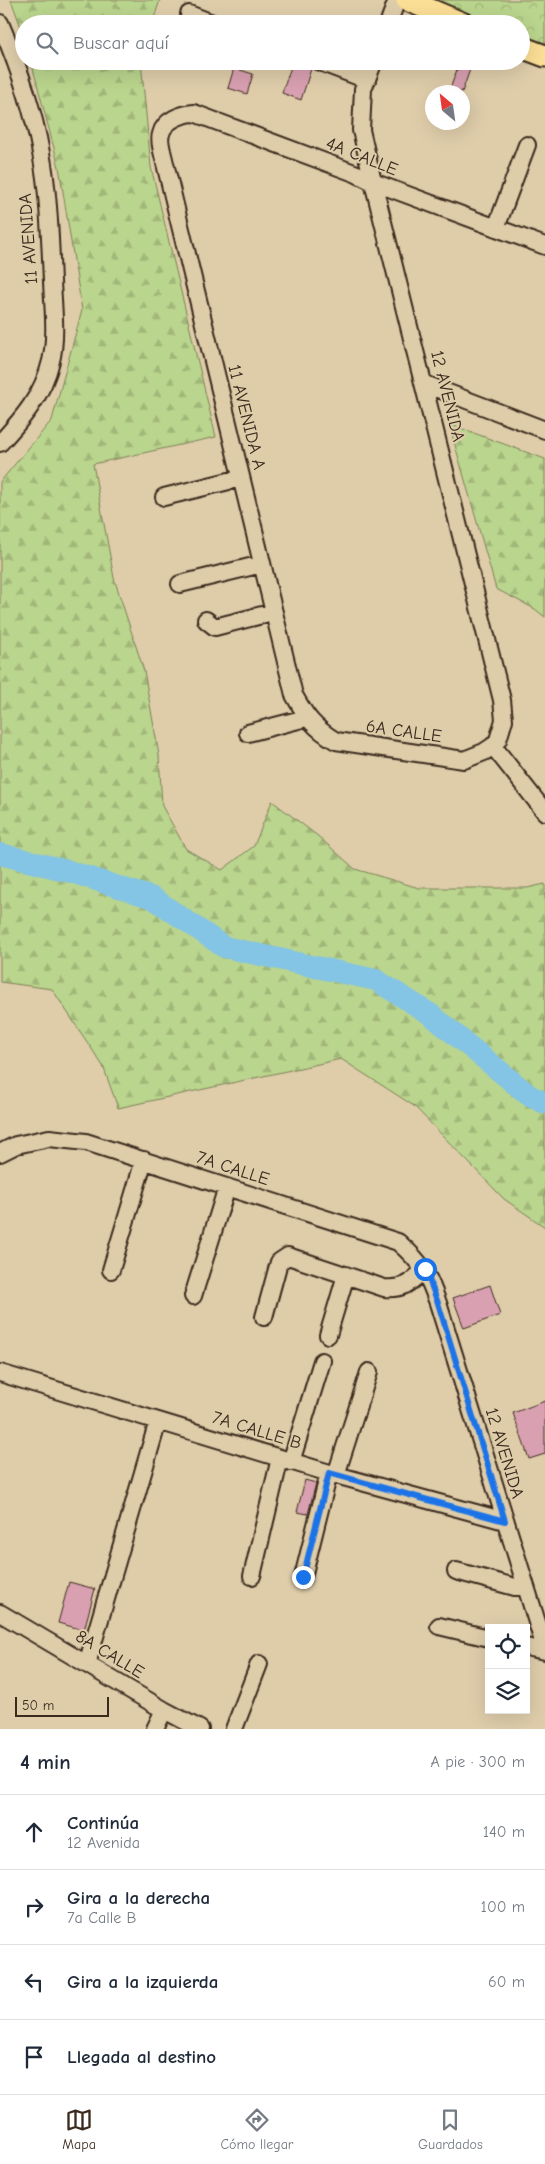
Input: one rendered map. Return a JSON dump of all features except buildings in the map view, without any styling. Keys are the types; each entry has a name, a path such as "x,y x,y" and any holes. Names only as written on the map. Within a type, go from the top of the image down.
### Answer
{"main road":[{"path":"407,0 443,15"},
{"path":"530,47 545,48"},
{"path":"530,50 545,56"}],"street":[{"path":"391,15 397,0"},
{"name":"11 AVENIDA","path":"0,23 15,61"},
{"name":"11 AVENIDA","path":"0,444 39,396 51,360 53,322 49,236 42,155 30,105 18,70"},
{"path":"341,70 367,80"},
{"name":"12 AVENIDA","path":"371,70 363,89 361,130 502,700 504,720 496,743"},
{"name":"4A CALLE","path":"166,125 174,119 194,113 545,246"},
{"name":"11 AVENIDA A","path":"166,125 160,135 162,151 294,695 306,718"},
{"path":"496,228 527,145"},
{"path":"424,384 545,430"},
{"path":"164,497 241,478"},
{"path":"180,584 262,564"},
{"path":"206,620 215,627 274,612"},
{"path":"248,733 306,718"},
{"name":"6A CALLE","path":"306,718 321,732 336,742 464,760 496,743"},
{"path":"496,743 545,812"},
{"name":"7A CALLE","path":"0,1153 16,1145 49,1138 86,1142 398,1242 425,1269"},
{"path":"111,1270 144,1160"},
{"path":"193,1296 227,1187"},
{"path":"264,1318 279,1262 288,1256 384,1288 395,1289 410,1283 425,1269"},
{"name":"12 AVENIDA","path":"425,1269 438,1303 545,1650"},
{"path":"328,1335 346,1275"},
{"path":"252,1576 286,1460 322,1361"},
{"path":"303,1577 332,1474 369,1372"},
{"name":"7A CALLE B","path":"0,1373 332,1474 505,1521"},
{"path":"87,1664 158,1420"},
{"path":"456,1571 515,1587 526,1587"},
{"name":"8A CALLE","path":"0,1613 87,1664 159,1721 200,1729"},
{"path":"439,1626 485,1637"},
{"path":"530,1648 545,1650"},
{"path":"234,1729 259,1664"}],"green space":[{"path":"11,0 160,0 155,15 17,15"},
{"path":"421,0 545,0 545,45 530,42 530,15 457,15"},
{"path":"33,70 142,70 151,167 216,437 93,464 114,578 144,671 159,755 162,806 186,849 222,870 254,846 272,801 319,837 355,869 419,888 527,888 545,884 545,1227 504,1199 414,1106 341,1059 118,1108 103,1066 52,989 0,982 0,482 52,420 82,310 59,167"},
{"path":"449,424 545,459 545,617 535,609 496,589"}],"waterway":[{"path":"0,854 68,871 153,898 224,947 376,980 430,1014 530,1096 545,1103"}],"route":[{"path":"303,1577 329,1473 466,1512 505,1521 433,1287 425,1269"}]}
